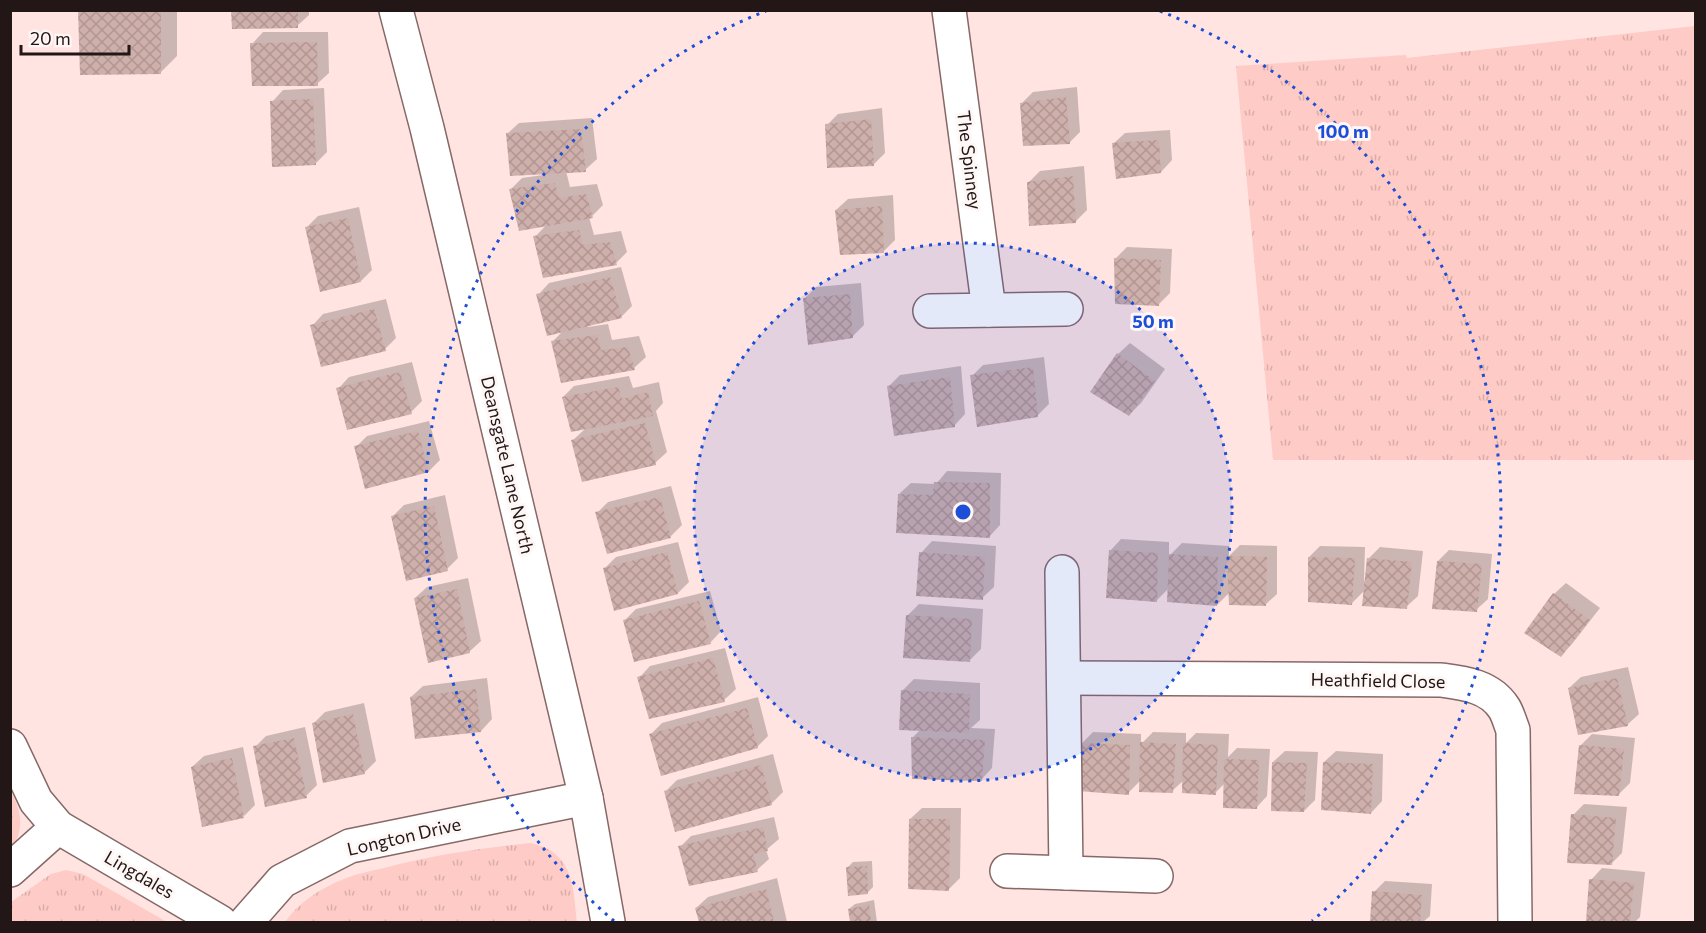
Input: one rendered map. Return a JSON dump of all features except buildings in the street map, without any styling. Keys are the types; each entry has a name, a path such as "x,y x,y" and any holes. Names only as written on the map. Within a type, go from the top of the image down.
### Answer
{"street":[{"name":"Deansgate Lane North","path":"396,10 427,128 586,798 608,922"},
{"name":"The Spinney","path":"949,10 989,310"},
{"path":"930,311 1066,309"},
{"path":"1062,572 1066,873"},
{"name":"Heathfield Close","path":"1064,678 1440,680 1466,683 1486,690 1504,707 1513,730 1515,922"},
{"name":"Lingdales","path":"10,746 36,801 58,827 220,922"},
{"name":"Longton Drive","path":"246,922 282,881 350,846 586,798"},
{"path":"10,870 58,827"},
{"path":"1007,871 1156,876"}],"green space":[{"path":"1695,26 1695,460 1273,460 1236,66 1406,55 1407,58"},
{"path":"10,790 19,812 20,828 10,850"},
{"path":"530,843 555,854 563,862 572,884 577,922 285,922 311,896 353,876 438,856"},
{"path":"66,870 83,874 167,922 11,922 11,902 51,874"}]}
